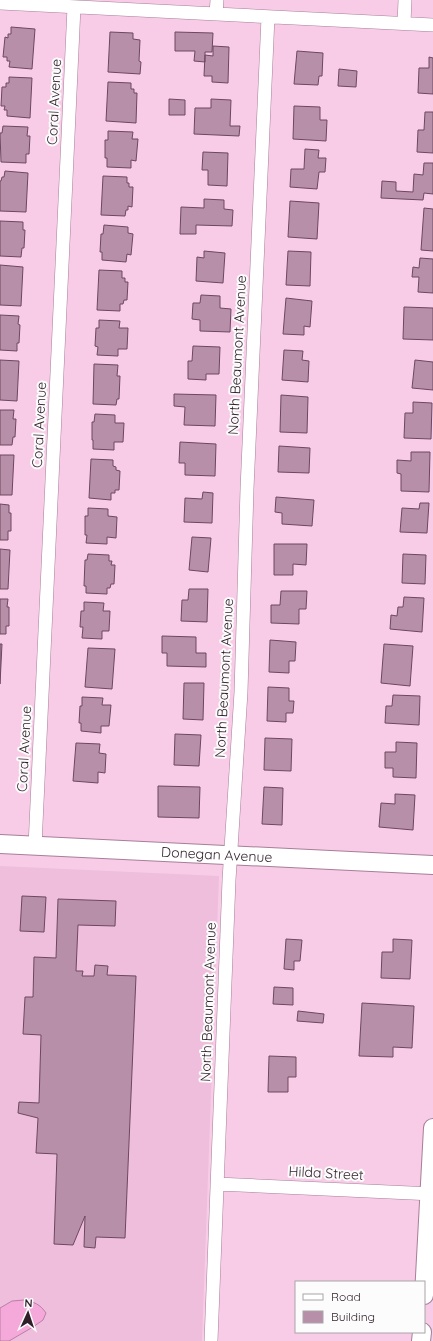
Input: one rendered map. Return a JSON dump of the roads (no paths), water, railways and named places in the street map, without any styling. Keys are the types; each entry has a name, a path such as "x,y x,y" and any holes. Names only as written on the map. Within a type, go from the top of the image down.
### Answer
{"street":[{"path":"216,14 217,0"},
{"path":"404,23 405,0"},
{"path":"0,3 30,2 74,7 433,25"},
{"name":"Coral Avenue","path":"35,846 74,7"},
{"name":"North Beaumont Avenue","path":"211,1341 230,855 241,692 247,489 268,17"},
{"name":"Donegan Avenue","path":"0,844 433,865"},
{"path":"425,1282 432,1194 433,1128"},
{"name":"Hilda Street","path":"217,1184 432,1194"}]}
